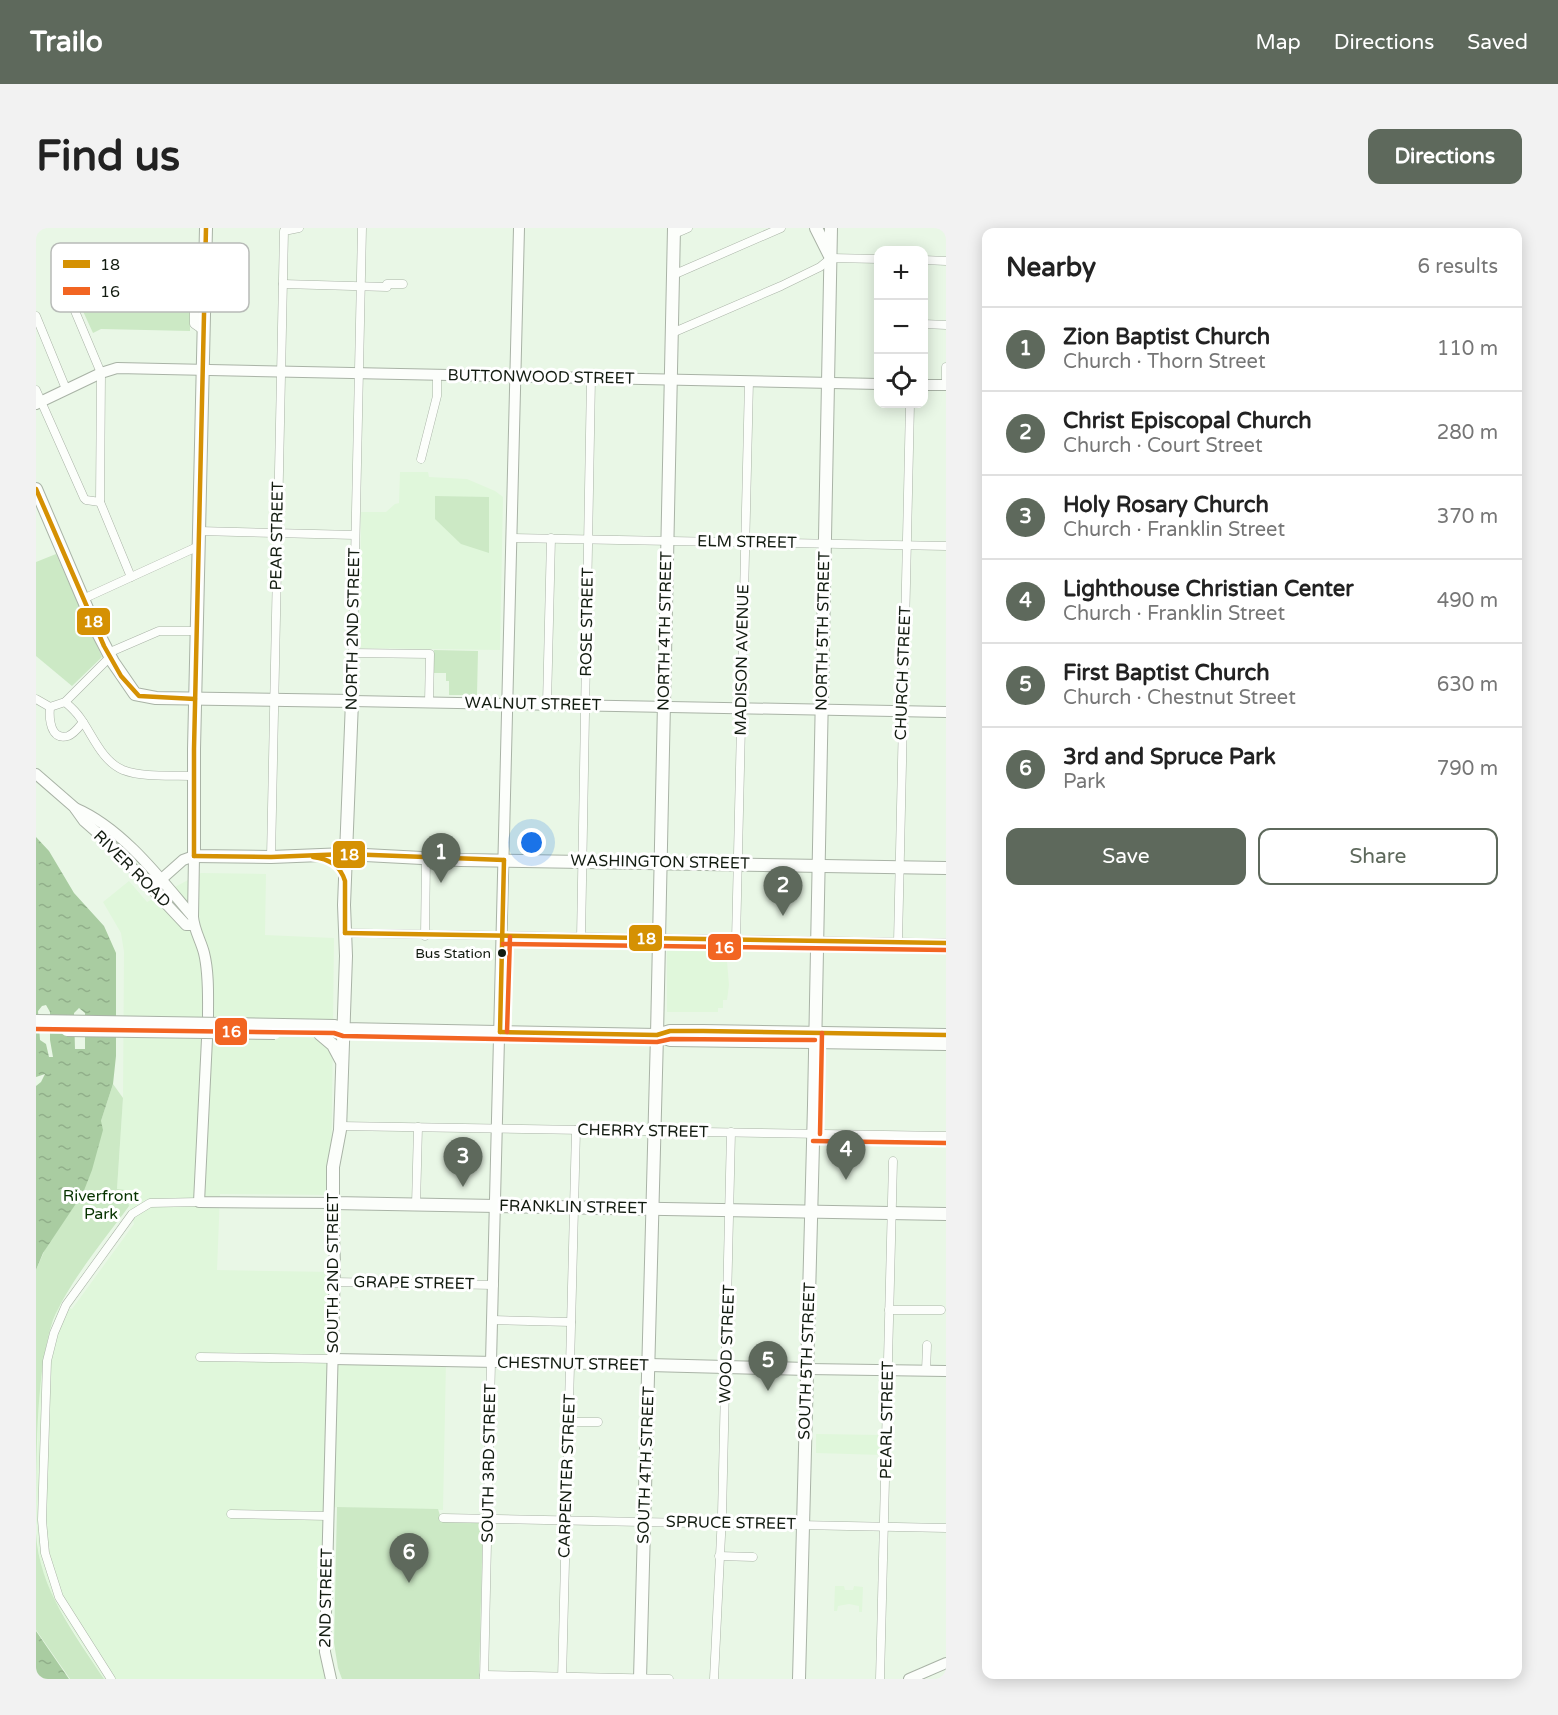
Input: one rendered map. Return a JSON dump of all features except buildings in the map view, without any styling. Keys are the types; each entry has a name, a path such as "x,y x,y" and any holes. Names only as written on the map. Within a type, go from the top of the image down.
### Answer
{"main road":[{"path":"206,228 206,243"},
{"path":"816,228 831,258"},
{"name":"NORTH 5TH STREET","path":"815,1038 831,228"},
{"name":"NORTH 4TH STREET","path":"657,1035 674,231"},
{"path":"194,856 196,631 204,312"},
{"path":"36,489 109,655"},
{"name":"WALNUT STREET","path":"109,655 126,682 139,696 352,701"},
{"name":"NORTH 2ND STREET","path":"343,1029 345,880 352,701"},
{"name":"WASHINGTON STREET","path":"194,856 306,857 346,854 504,860 946,867"},
{"path":"345,880 350,869 361,860 381,855"},
{"path":"306,857 325,859 336,864 341,867 345,880"},
{"path":"320,1029 333,1017 344,996"},
{"path":"36,1021 283,1029"},
{"path":"36,1029 320,1029 335,1026 343,1029 657,1035 679,1031 946,1044"},
{"path":"320,1029 333,1045 342,1062"},
{"name":"SOUTH 2ND STREET","path":"333,1203 333,1167 340,1126 343,1029"},
{"name":"SOUTH 4TH STREET","path":"640,1679 657,1035"},
{"path":"815,1038 946,1035"},
{"name":"SOUTH 5TH STREET","path":"799,1679 815,1038"},
{"name":"FRANKLIN STREET","path":"333,1203 946,1214"},
{"name":"CHESTNUT STREET","path":"649,1365 807,1368"}],"street":[{"name":"PEAR STREET","path":"271,857 284,231 299,228"},
{"name":"NORTH 2ND STREET","path":"352,701 362,228"},
{"name":"SOUTH 3RD STREET","path":"484,1677 519,228"},
{"path":"674,231 688,228"},
{"path":"673,275 781,228"},
{"path":"672,333 787,283 820,267 831,258 874,259"},
{"path":"928,260 946,261"},
{"path":"283,284 387,287 387,284 403,284"},
{"path":"75,312 101,373 100,502 131,577"},
{"path":"194,312 194,324 204,331"},
{"path":"36,316 66,389"},
{"path":"928,324 946,325"},
{"path":"928,385 946,385 946,367"},
{"name":"BUTTONWOOD STREET","path":"39,403 101,373 117,368 874,384"},
{"path":"421,459 437,396 437,374"},
{"name":"ROSE STREET","path":"581,938 591,378"},
{"name":"MADISON AVENUE","path":"736,940 749,381"},
{"path":"36,390 39,403 84,498 100,502"},
{"name":"CHURCH STREET","path":"898,942 910,408"},
{"path":"199,531 355,534"},
{"name":"ELM STREET","path":"512,538 946,546"},
{"path":"547,704 551,538"},
{"path":"83,599 198,546"},
{"path":"36,699 50,707 65,702 109,655 159,631 196,631"},
{"path":"353,652 430,654 429,702"},
{"name":"WALNUT STREET","path":"352,701 946,712"},
{"path":"65,702 83,722 96,744 111,762 122,770 194,776"},
{"path":"50,707 48,718 50,725 59,736 66,737 83,722"},
{"name":"RIVER ROAD","path":"36,774 74,807 84,821 159,886 193,921"},
{"name":"RIVER ROAD","path":"74,807 93,816 121,838 144,862 159,886"},
{"path":"159,886 183,860 194,856"},
{"path":"159,886 194,856"},
{"path":"194,856 193,921 206,960 208,1016"},
{"path":"425,936 426,858"},
{"path":"144,862 156,868 174,868"},
{"path":"345,933 946,943"},
{"path":"111,1679 59,1597 45,1553 42,1520 46,1361 54,1333 66,1305 132,1214 150,1203 200,1202 207,1040"},
{"name":"CHERRY STREET","path":"340,1126 946,1136"},
{"path":"416,1204 418,1127"},
{"name":"CARPENTER STREET","path":"562,1678 576,1130"},
{"name":"WOOD STREET","path":"714,1679 726,1367 731,1132"},
{"name":"PEARL STREET","path":"880,1679 893,1161"},
{"name":"FRANKLIN STREET","path":"200,1202 333,1203"},
{"name":"SOUTH 2ND STREET","path":"328,1516 333,1359 333,1203"},
{"name":"GRAPE STREET","path":"334,1282 494,1285"},
{"path":"889,1310 942,1310"},
{"path":"493,1320 571,1322"},
{"path":"926,1371 927,1345"},
{"name":"CHESTNUT STREET","path":"200,1357 649,1365"},
{"name":"CHESTNUT STREET","path":"807,1368 946,1371"},
{"path":"568,1422 598,1422"},
{"path":"231,1514 328,1516"},
{"name":"2ND STREET","path":"328,1516 325,1652 331,1679"},
{"name":"SPRUCE STREET","path":"443,1518 946,1528"},
{"path":"719,1556 753,1557"},
{"path":"909,1679 946,1662"},
{"path":"484,1677 669,1679"}],"shaded area":[{"path":"400,472 428,472 429,477 467,479 503,497 500,650 360,648 361,512 386,512 399,503"},
{"path":"201,873 266,874 265,935 334,938 331,1195 220,1194 217,1270 334,1272 333,1359 446,1361 443,1510 324,1507 320,1646 323,1668 328,1679 104,1679 54,1600 41,1567 38,1549 36,1502 39,1389 45,1344 59,1306 72,1309 134,1224 125,1190 117,1190 123,1098 124,952 121,933 103,902 129,881 147,902"},
{"path":"667,948 719,948 719,952 724,952 723,961 727,961 729,985 727,1000 723,1000 723,1008 718,1008 718,1012 667,1012"},
{"path":"816,1434 882,1435 882,1455 816,1453"},
{"path":"835,1586 844,1586 845,1590 853,1590 854,1586 863,1587 862,1612 859,1612 859,1606 849,1604 838,1606 837,1611 834,1611"}],"green space":[{"path":"83,312 190,312 190,331 101,329 93,333"},
{"path":"435,496 489,497 489,553 461,544 435,519"},
{"path":"56,554 102,657 72,686 36,656 36,562"},
{"path":"434,650 478,651 477,695 449,695 449,681 446,681 446,673 434,673"},
{"name":"Riverfront Park","path":"113,1084 123,1098 117,1189 125,1190 129,1206 77,1276 53,1320 47,1340 40,1385 36,1502 36,1270 101,1121"},
{"path":"337,1507 438,1509 442,1522 483,1523 479,1679 342,1679 334,1643"},
{"path":"36,1533 44,1573 51,1592 70,1627 104,1679 70,1679 36,1630"}],"water":[{"path":"36,837 49,851 74,893 104,926 116,953 116,1056 113,1084 101,1121 103,1130 92,1170 83,1193 43,1253 36,1270 36,1086 45,1074 36,1077","holes":["46,1005 50,1012 50,1040 53,1057 49,1057 46,1044 40,1040 38,1011","79,1008 85,1013 85,1049 75,1049 74,1013"]},
{"path":"36,1631 69,1679 36,1679"}],"transit line":[{"name":"18","path":"206,228 206,243"},
{"name":"18","path":"194,856 194,749 204,312"},
{"name":"18","path":"36,489 104,646 121,676 139,696 195,699"},
{"name":"18","path":"194,856 271,857 346,854 504,860"},
{"name":"18","path":"313,857 333,864 343,875 345,933"},
{"name":"18","path":"500,1032 504,860"},
{"name":"18","path":"345,933 946,943"},
{"name":"16","path":"507,1032 510,937"},
{"name":"16","path":"503,944 946,950"},
{"name":"16","path":"36,1029 334,1033 343,1036 657,1042 671,1039 815,1040"},
{"name":"18","path":"500,1032 657,1035 670,1031 703,1031 946,1035"},
{"name":"16","path":"820,1134 822,1033"},
{"name":"16","path":"813,1141 946,1143"}],"place":[{"name":"Zion Baptist Church","path":"441,883"},
{"name":"Christ Episcopal Church","path":"783,916"},
{"name":"Bus Station","path":"502,953"},
{"name":"Lighthouse Christian Center","path":"846,1180"},
{"name":"Holy Rosary Church","path":"463,1187"},
{"name":"First Baptist Church","path":"768,1391"},
{"name":"3rd and Spruce Park","path":"409,1583"}]}
